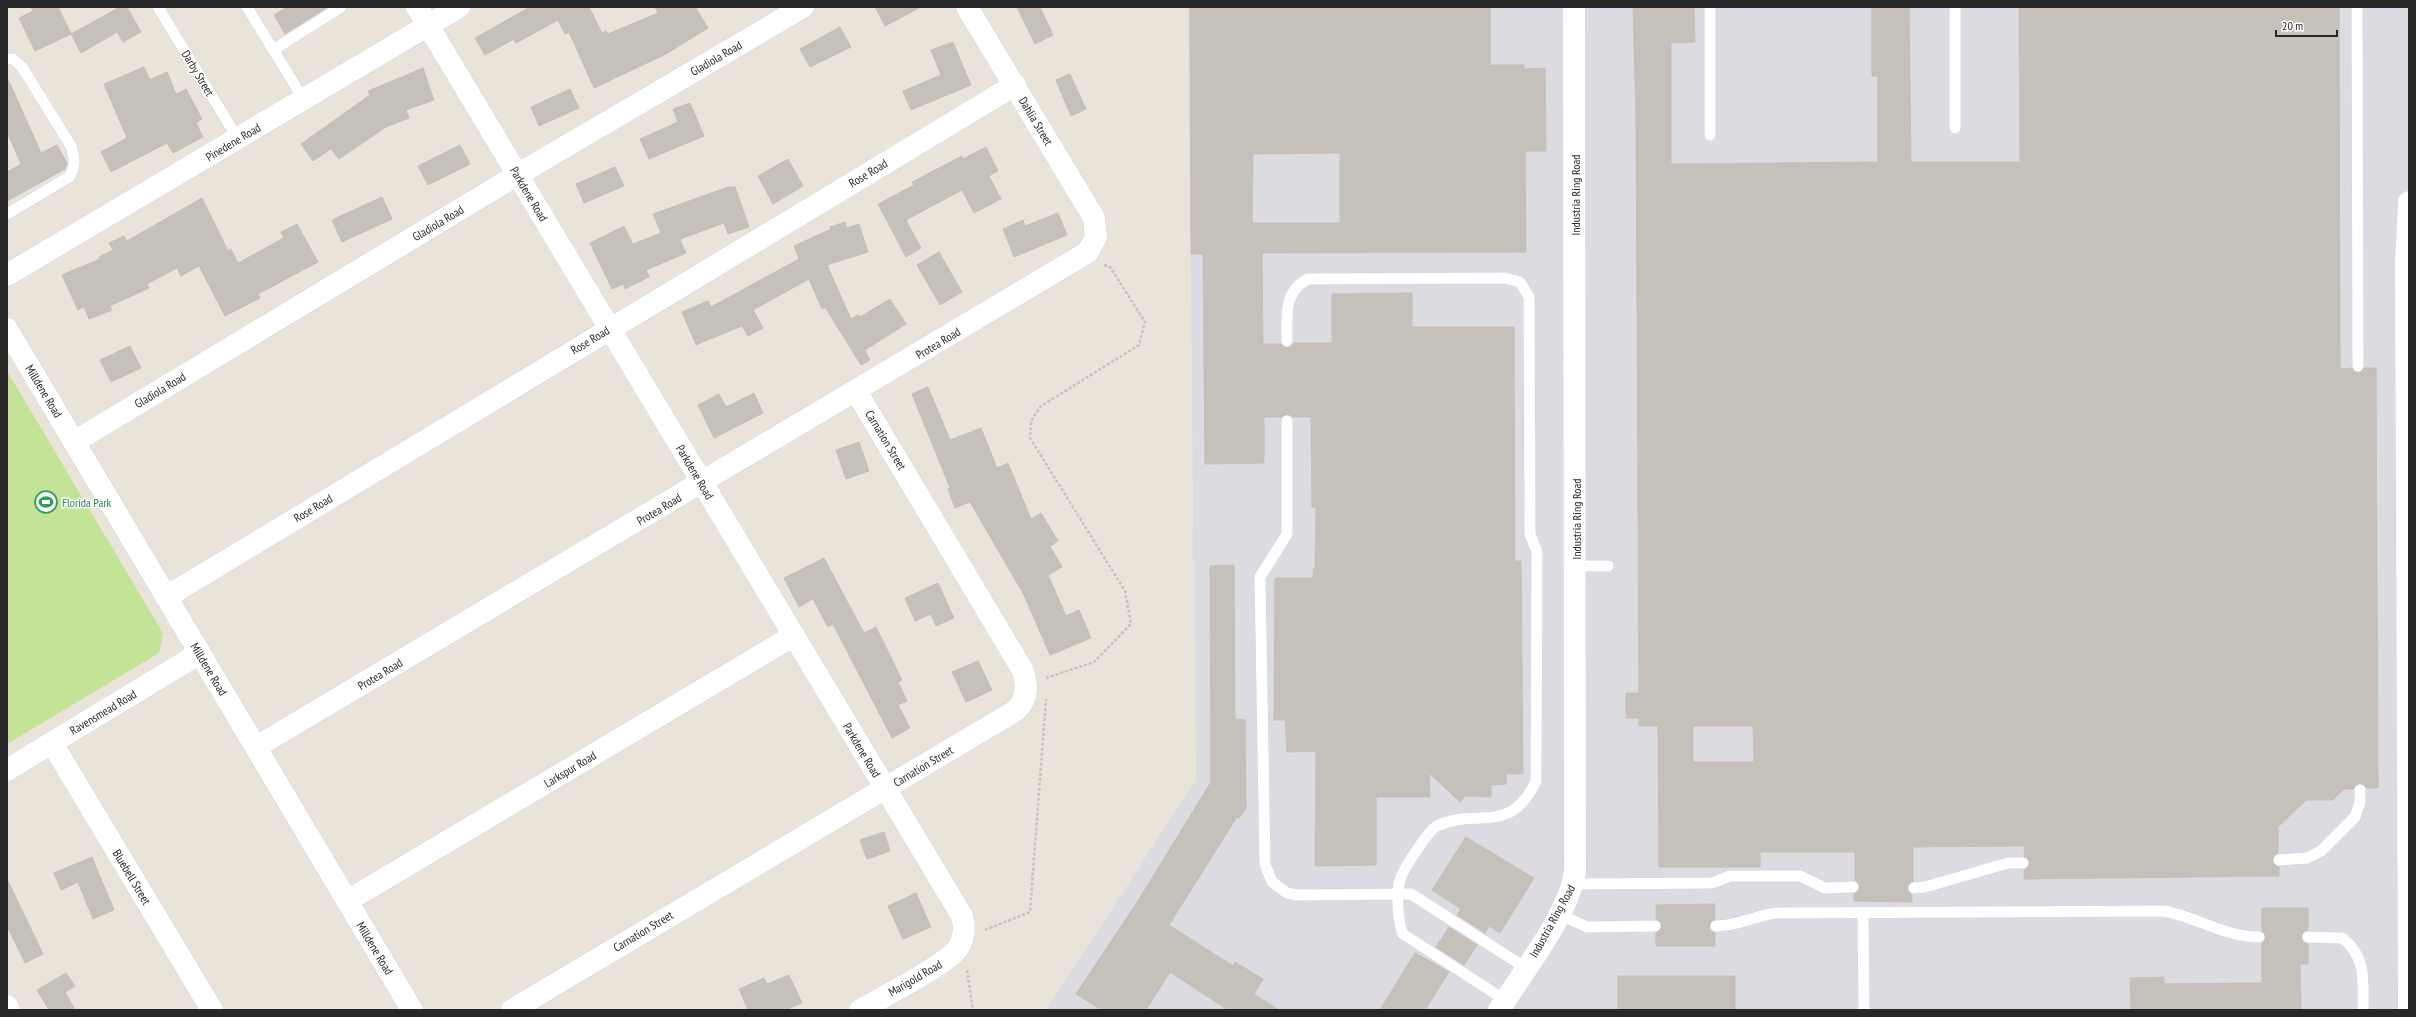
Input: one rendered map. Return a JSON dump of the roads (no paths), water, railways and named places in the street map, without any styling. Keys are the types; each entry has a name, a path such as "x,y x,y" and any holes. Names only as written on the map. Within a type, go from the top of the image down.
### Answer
{"street":[{"name":"Parkdene Road","path":"417,7 962,916 964,925 963,940"},
{"name":"Pinedene Road","path":"7,276 459,7"},
{"name":"Gladiola Road","path":"74,442 517,175 803,7"},
{"name":"Dahlia Street","path":"967,7 1094,218 1096,237"},
{"name":"Industria Ring Road","path":"1502,1005 1559,914 1574,884 1577,844 1574,7"},
{"name":"Rose Road","path":"166,597 609,328 1015,85"},
{"path":"2409,202 2407,224 2409,1010"},
{"name":"Protea Road","path":"256,747 1081,258 1088,252 1096,237"},
{"name":"Milldene Road","path":"7,329 412,1010"},
{"name":"Carnation Street","path":"512,1010 1015,711 1022,703 1026,684 1022,669 856,391"},
{"name":"Larkspur Road","path":"347,901 793,636"},
{"name":"Ravensmead Road","path":"7,770 200,653"},
{"name":"Bluebell Street","path":"52,743 212,1010"},
{"name":"Marigold Road","path":"860,1010 950,957 963,940"},
{"path":"7,1006 9,1010"}],"lane":[{"name":"Darby Street","path":"158,7 238,139"},
{"path":"247,7 304,100"},
{"path":"273,50 341,7"},
{"path":"1710,7 1710,135"},
{"path":"1955,7 1955,128"},
{"path":"2357,7 2358,366"},
{"path":"7,59 13,59 26,74 71,146 74,155 75,168 69,177 7,214"},
{"path":"1287,342 1287,305 1291,293 1302,282 1317,278 1505,278 1520,282 1527,291 1530,303 1530,534 1537,552 1536,781 1527,796 1506,814 1498,817 1449,822 1432,828 1400,880 1399,894 1400,924 1403,934 1473,979 1502,1005"},
{"path":"1288,421 1287,534 1260,577 1265,864 1267,874 1278,889 1297,895 1399,894 1417,897 1526,968"},
{"path":"1576,566 1608,566"},
{"path":"2279,860 2307,858 2321,851 2355,817 2360,802 2360,790"},
{"path":"1914,888 1925,887 2008,863 2023,862"},
{"path":"1574,884 1712,884 1730,876 1800,876 1825,888 1853,887"},
{"path":"1716,926 1741,923 1761,915 1776,913 2164,911 2179,914 2230,934 2259,937"},
{"path":"1863,912 1864,1010"},
{"path":"1559,914 1587,927 1654,926"},
{"path":"2308,937 2342,938 2357,952 2363,970 2363,1010"}],"place":[{"name":"Florida Park","path":"46,502"}]}
